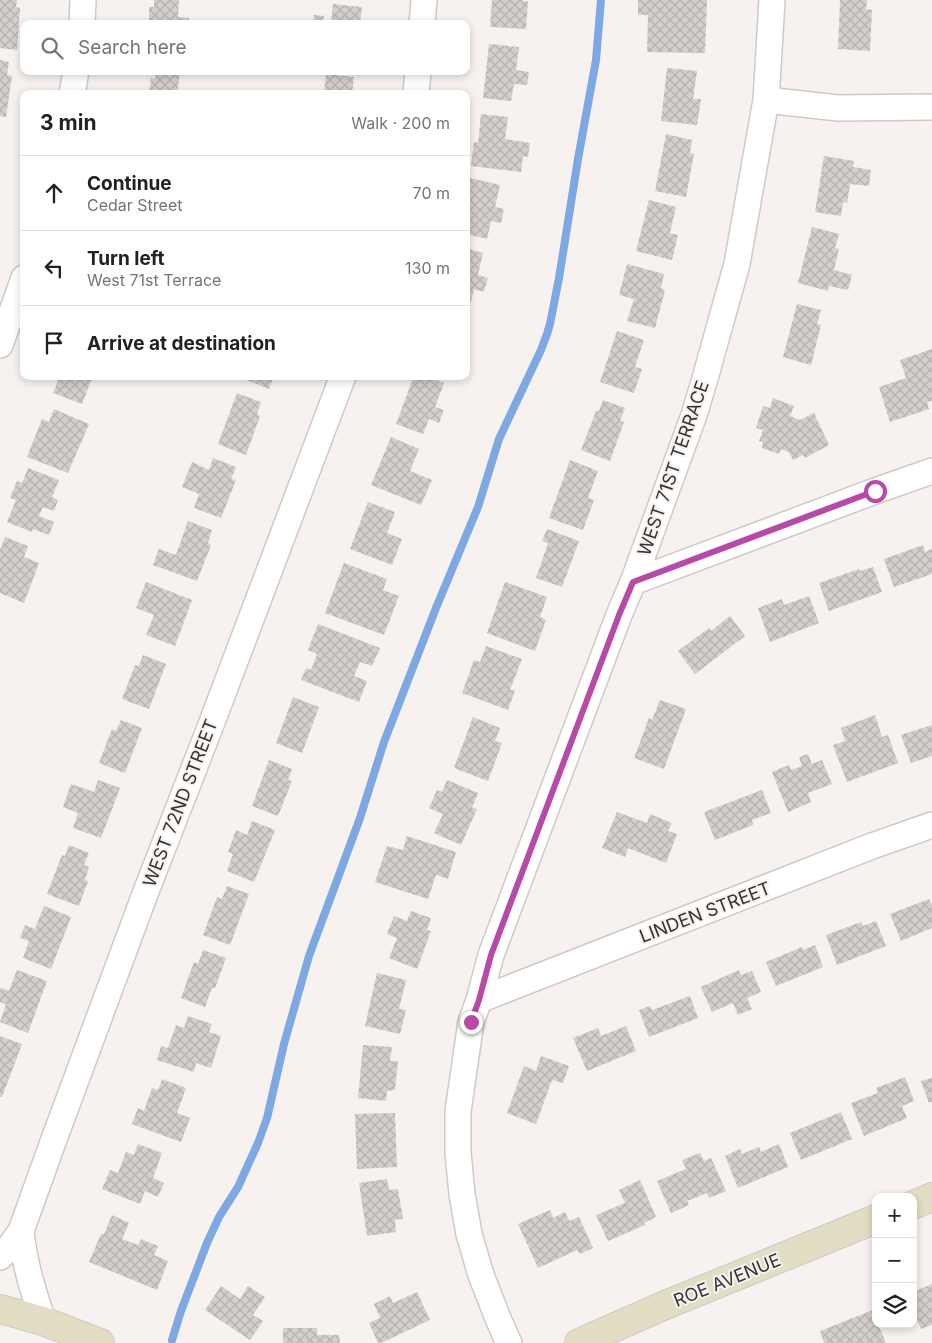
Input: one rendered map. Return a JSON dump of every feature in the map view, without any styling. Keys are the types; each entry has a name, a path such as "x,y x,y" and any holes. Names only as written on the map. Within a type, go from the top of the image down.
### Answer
{"main road":[{"path":"917,1203 932,1197"},
{"name":"ROE AVENUE","path":"578,1343 872,1221"},
{"path":"0,1309 43,1321 100,1343"}],"street":[{"path":"82,20 83,0"},
{"path":"422,20 424,0"},
{"name":"WEST 71ST TERRACE","path":"509,1343 481,1275 469,1234 462,1194 458,1153 458,1111 471,1022 491,955 633,582 699,398 737,264 766,100 772,0"},
{"path":"73,90 75,75"},
{"path":"416,90 418,75"},
{"path":"766,100 838,108 932,107"},
{"path":"0,344 20,289"},
{"name":"WEST 72ND STREET","path":"0,1257 21,1231 145,894 341,380"},
{"path":"633,582 932,471"},
{"name":"LINDEN STREET","path":"479,1000 862,850 932,825"},
{"name":"WEST 72ND STREET","path":"21,1231 23,1252 30,1282 43,1321"}],"building":[{"path":"0,0 17,0 16,7 20,8 17,50 0,48"},
{"path":"154,0 179,0 178,17 189,18 189,20 149,20 149,7 154,7"},
{"path":"492,0 528,1 526,29 490,27"},
{"path":"638,0 707,0 705,53 647,52 648,15 638,15"},
{"path":"840,0 867,0 866,9 872,10 870,51 838,49"},
{"path":"333,4 362,7 360,20 331,20"},
{"path":"314,15 324,16 324,20 313,20"},
{"path":"489,44 519,47 516,70 529,72 527,85 514,84 511,101 483,98"},
{"path":"0,60 9,62 7,75 12,76 6,117 0,116"},
{"path":"667,68 697,71 693,99 701,99 697,125 661,121"},
{"path":"156,75 179,75 178,90 150,90 151,78 155,79"},
{"path":"326,75 354,77 352,90 324,90"},
{"path":"481,114 508,117 505,139 530,143 528,157 523,156 521,172 471,166 474,142 478,143"},
{"path":"666,134 692,140 690,153 694,154 686,197 655,191"},
{"path":"824,156 854,161 853,167 871,170 869,186 850,184 847,203 843,202 841,216 815,212"},
{"path":"470,178 500,185 495,207 504,209 501,223 491,221 487,239 470,235"},
{"path":"649,200 676,207 670,233 678,235 672,260 636,251"},
{"path":"812,227 839,234 835,248 839,249 834,270 852,275 848,290 829,286 828,291 798,283"},
{"path":"470,249 483,253 478,275 488,278 484,292 474,289 470,305"},
{"path":"627,264 664,274 661,288 665,290 655,328 627,321 634,299 619,295"},
{"path":"797,304 821,310 817,324 821,325 811,365 783,357"},
{"path":"617,331 644,340 635,367 642,369 634,393 600,382"},
{"path":"932,349 932,401 927,402 929,409 890,422 879,387 906,378 900,360"},
{"path":"58,380 91,380 82,404 53,393"},
{"path":"247,380 272,380 269,389"},
{"path":"412,380 436,380 444,383 435,407 444,410 439,423 429,419 423,434 396,424"},
{"path":"237,393 261,402 257,414 260,416 246,455 218,444"},
{"path":"773,398 794,406 790,416 800,420 814,413 829,445 805,458 803,455 793,460 789,452 781,449 779,454 762,448 763,442 759,441 763,430 756,428 763,406 770,408"},
{"path":"603,400 625,408 620,421 624,422 610,461 581,450 596,411 599,411"},
{"path":"54,409 89,424 68,473 27,457 42,419 49,422"},
{"path":"391,437 419,449 410,471 432,480 421,505 371,485"},
{"path":"213,458 236,467 231,479 236,480 221,518 194,508 199,494 182,487 192,462 209,470"},
{"path":"570,460 598,471 588,498 594,500 583,530 549,518"},
{"path":"28,468 59,480 52,497 58,500 54,511 43,507 39,516 54,522 49,535 33,529 32,532 7,522 16,500 10,498 17,481 22,483"},
{"path":"368,502 395,512 387,533 402,539 392,565 350,549"},
{"path":"188,521 212,530 208,543 211,545 197,581 153,565 159,549 176,555"},
{"path":"547,529 579,541 562,587 536,578 548,543 542,541"},
{"path":"5,537 28,546 24,557 39,563 24,603 0,593 0,550"},
{"path":"923,545 925,552 932,549 932,574 894,587 884,559"},
{"path":"344,563 387,579 383,590 399,596 384,635 325,613"},
{"path":"873,567 882,592 829,611 819,583 859,569 860,571"},
{"path":"146,582 192,600 175,646 146,635 154,615 136,608"},
{"path":"505,582 547,597 540,617 546,620 535,651 487,633"},
{"path":"809,596 819,623 770,642 758,608 782,599 784,605"},
{"path":"730,616 745,636 695,674 678,651 709,628 711,631"},
{"path":"318,624 380,648 372,666 360,662 354,676 367,681 359,702 301,680 306,668 311,670 317,654 308,650"},
{"path":"486,646 522,659 510,690 515,690 508,710 462,693 474,660 480,662"},
{"path":"143,655 166,664 149,709 122,699 135,665 139,666"},
{"path":"293,697 319,707 302,753 276,743"},
{"path":"660,700 686,709 664,769 634,758 649,718 652,720"},
{"path":"875,715 882,737 888,735 898,763 847,782 833,745 845,741 841,728"},
{"path":"473,717 500,728 495,741 502,743 488,781 454,768"},
{"path":"121,720 142,728 125,773 99,763 112,729 116,731"},
{"path":"932,725 932,756 911,763 901,735"},
{"path":"808,754 812,764 822,760 832,784 808,793 811,802 788,812 772,772 789,765 791,770 802,766 799,757"},
{"path":"269,760 292,769 288,780 292,781 278,816 252,806"},
{"path":"98,780 120,788 101,838 73,828 78,813 63,807 71,784 94,792"},
{"path":"447,780 478,793 472,808 477,809 461,845 434,833 443,814 429,808 437,790 442,792"},
{"path":"762,790 771,813 752,820 753,825 715,840 704,812"},
{"path":"617,812 647,823 650,814 672,823 668,831 677,834 666,863 628,848 625,857 602,848"},
{"path":"252,821 275,830 254,882 227,871 233,854 228,852 236,830 247,835"},
{"path":"407,836 456,852 448,879 436,875 428,899 375,882 387,846 403,850"},
{"path":"69,845 89,853 84,865 89,867 85,880 88,881 79,906 47,894 62,855 65,856"},
{"path":"227,886 249,894 230,945 203,935 217,897 222,899"},
{"path":"929,899 932,903 932,928 901,941 890,914"},
{"path":"44,906 71,917 51,969 23,958 29,941 20,938 25,925 35,929"},
{"path":"411,911 431,918 427,930 431,931 417,969 389,958 397,938 387,934 394,916 407,921"},
{"path":"876,921 886,946 837,965 826,935 861,922 863,926"},
{"path":"815,945 823,967 776,986 766,962 802,947 803,950"},
{"path":"203,950 226,958 215,988 212,988 205,1007 181,998 194,962 198,964"},
{"path":"17,970 47,981 28,1033 0,1022 6,1004 0,1002 0,991 1,988 9,991"},
{"path":"739,970 741,975 752,971 761,992 747,998 752,1009 738,1015 733,1003 712,1012 701,987"},
{"path":"377,973 406,980 399,1009 406,1010 400,1034 365,1026"},
{"path":"690,996 698,1018 649,1037 639,1010 650,1006 652,1010"},
{"path":"188,1016 212,1024 209,1032 221,1036 211,1068 196,1063 194,1072 157,1060 161,1046 168,1048 176,1025 184,1028"},
{"path":"626,1026 636,1051 587,1071 573,1038 598,1028 601,1036"},
{"path":"0,1036 22,1044 2,1097 0,1097"},
{"path":"363,1045 392,1047 390,1061 398,1061 395,1090 387,1091 386,1101 358,1098"},
{"path":"541,1056 569,1066 563,1083 552,1080 536,1124 507,1113 524,1066 536,1071"},
{"path":"905,1077 914,1101 902,1106 907,1118 864,1136 851,1103 878,1093 876,1088"},
{"path":"932,1078 932,1102 929,1103 921,1081"},
{"path":"162,1079 186,1088 177,1113 190,1118 181,1142 132,1124 138,1108 144,1111 152,1088 158,1090"},
{"path":"841,1112 852,1139 801,1160 790,1133"},
{"path":"395,1113 397,1167 357,1169 355,1114"},
{"path":"138,1144 162,1153 153,1178 164,1183 158,1197 145,1191 140,1204 102,1189 110,1170 118,1173 126,1152 134,1155"},
{"path":"779,1144 788,1167 738,1188 725,1156 740,1149 742,1154 759,1147 761,1152"},
{"path":"700,1153 704,1161 711,1158 726,1191 709,1198 707,1193 687,1201 689,1205 671,1213 657,1181 686,1169 682,1160"},
{"path":"387,1179 389,1190 398,1189 403,1219 395,1220 396,1232 367,1236 359,1183"},
{"path":"640,1180 656,1217 644,1223 645,1225 608,1241 596,1215 625,1203 619,1190"},
{"path":"550,1210 553,1218 565,1212 569,1221 579,1217 593,1248 580,1254 577,1250 538,1268 518,1224"},
{"path":"112,1215 129,1223 122,1239 138,1245 141,1239 158,1246 154,1255 168,1261 157,1290 89,1262 101,1234 104,1234"},
{"path":"932,1284 932,1325 921,1329 917,1320 917,1290"},
{"path":"221,1286 240,1299 248,1286 265,1297 253,1315 263,1321 250,1340 205,1310"},
{"path":"417,1292 430,1320 378,1343 369,1323 380,1318 374,1304 390,1296 393,1303"},
{"path":"872,1310 872,1328 880,1328 886,1343 824,1343 820,1331"},
{"path":"283,1328 317,1328 317,1335 339,1335 340,1343 283,1343"}],"waterway":[{"path":"172,1340 207,1243 219,1217 238,1187 258,1143 267,1118 284,1044 309,956 360,818 384,742 478,507 499,439 547,334 559,278 596,60 601,0"}],"route":[{"path":"471,1022 491,955 633,582 875,491"}]}
